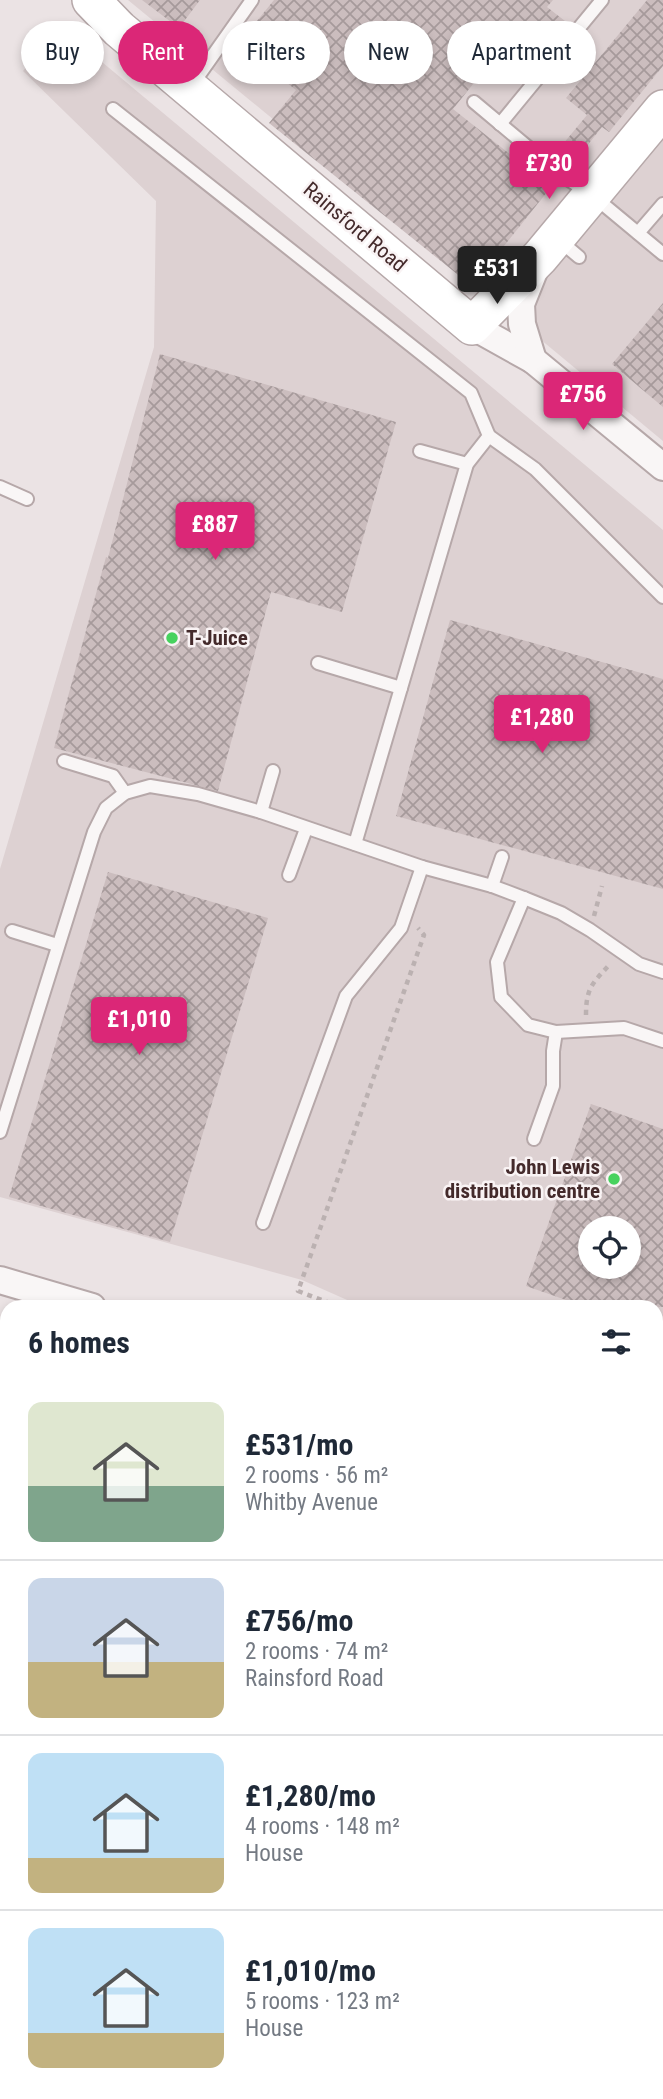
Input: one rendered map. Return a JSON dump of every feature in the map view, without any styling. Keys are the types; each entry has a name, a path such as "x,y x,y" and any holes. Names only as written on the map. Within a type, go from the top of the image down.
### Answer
{"street":[{"name":"Rainsford Road","path":"91,0 119,29 472,326 533,360 663,467"},
{"path":"533,360 522,324 521,304 592,195 663,109"},
{"path":"472,326 558,251"},
{"path":"0,1280 68,1300"}],"lane":[{"path":"190,89 252,0"},
{"path":"500,124 602,0"},
{"path":"474,102 560,174 592,195 663,254"},
{"path":"113,109 471,393 489,436 535,469 663,597"},
{"path":"638,233 663,204"},
{"path":"355,844 467,464 489,436"},
{"path":"420,451 467,464"},
{"path":"0,487 27,499"},
{"path":"318,663 401,688"},
{"path":"64,761 113,775 125,793"},
{"path":"261,812 273,771"},
{"path":"0,1132 6,1092 94,832 106,808 125,793 150,786 198,794 261,812 422,867 492,886 561,913 639,964 663,972"},
{"path":"289,875 306,829"},
{"path":"492,886 502,857"},
{"path":"264,1223 346,996 401,928 422,867"},
{"path":"524,898 497,962 501,997 528,1025 556,1032 624,1028 663,1041"},
{"path":"12,931 57,945"},
{"path":"534,1139 553,1086 556,1032"}],"path":[{"path":"590,930 603,886"},
{"path":"320,1300 298,1292 424,935 407,914"},
{"path":"585,1030 586,997 594,981 621,952"}],"shaded area":[{"path":"128,0 663,0 663,441 230,84 330,84 330,21 222,21 222,77 208,66 208,21 154,21"},
{"path":"104,64 118,75 118,84 128,84 663,530 663,1300 347,1300 302,1280 0,1197 0,869 154,347 156,201 36,84 104,84"}],"building":[{"path":"142,0 200,0 184,21 170,21"},
{"path":"274,0 553,0 547,7 565,21 447,21 447,84 473,84 453,109 551,187 472,286 269,123 296,90 288,84 330,84 330,21 257,21"},
{"path":"647,0 663,0 663,66 609,132 602,127 578,157 563,144 587,115 566,98 578,84 596,84 596,62"},
{"path":"663,303 663,407 612,364"},
{"path":"160,354 396,422 342,612 271,592 218,791 54,748 106,557 108,558"},
{"path":"450,620 663,679 663,889 396,816"},
{"path":"108,872 268,918 170,1242 9,1197"},
{"name":"John Lewis distribution centre","path":"591,1104 663,1129 663,1300 566,1300 526,1286"}],"place":[{"name":"T-Juice","path":"172,638"},
{"name":"John Lewis distribution centre","path":"614,1179"}]}
